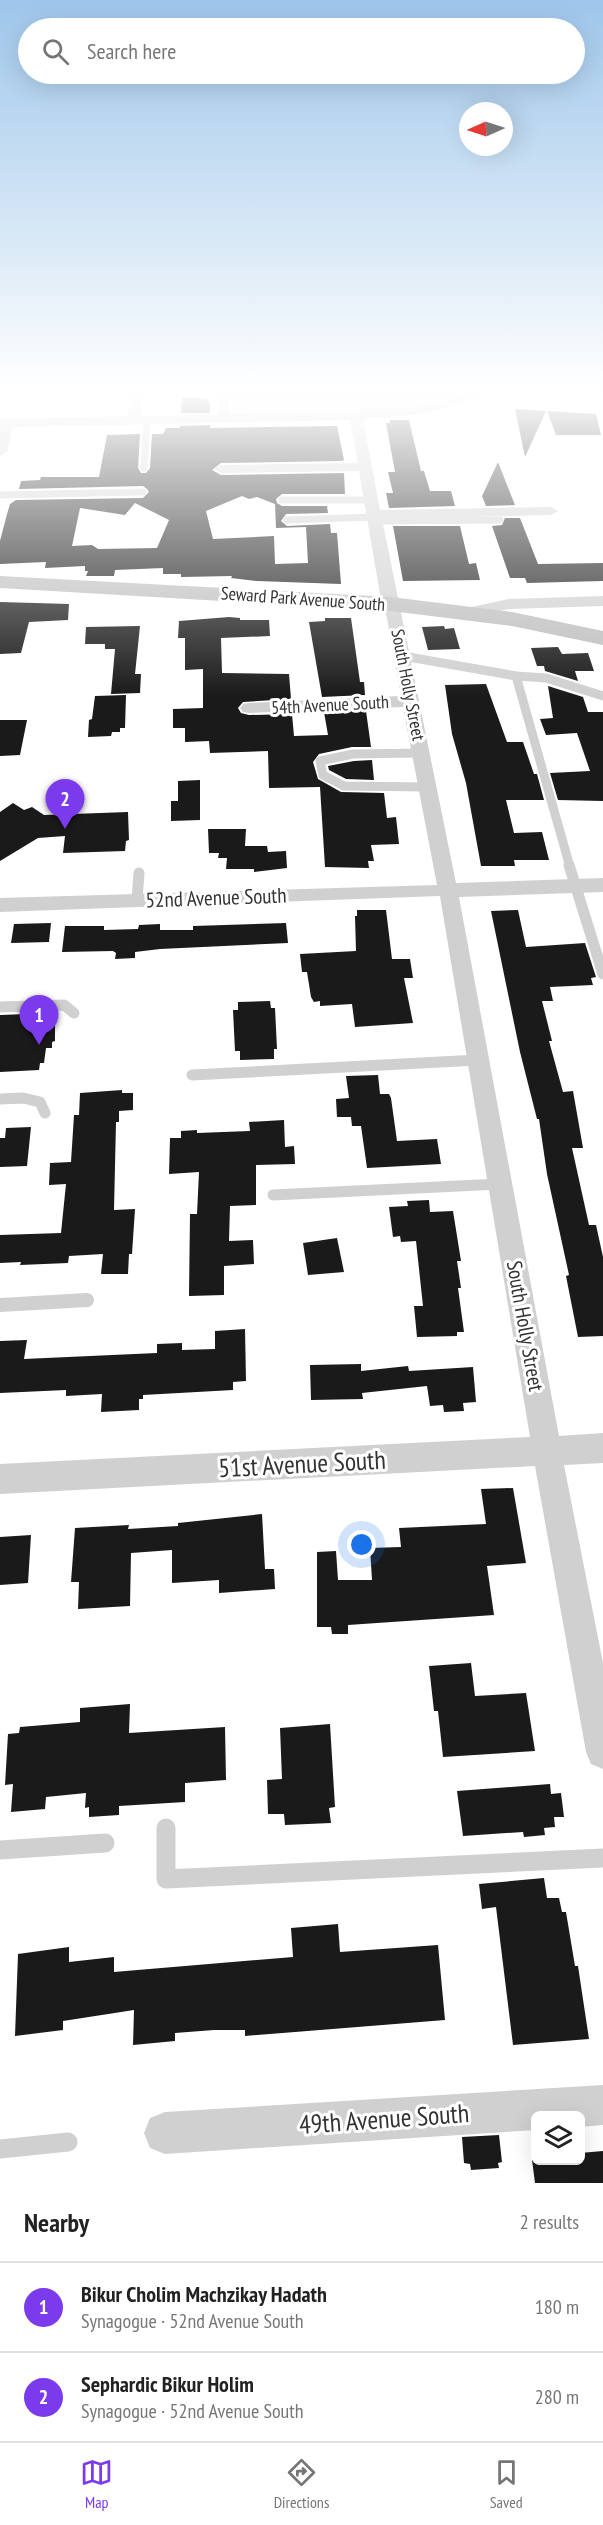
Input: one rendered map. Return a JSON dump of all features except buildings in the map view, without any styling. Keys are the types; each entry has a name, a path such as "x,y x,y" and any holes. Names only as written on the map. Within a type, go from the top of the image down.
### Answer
{"main road":[{"name":"Seward Park Avenue South","path":"0,582 391,604 468,612 603,639"}],"street":[{"name":"South Holly Street","path":"370,493 428,787 603,1752"},
{"path":"374,513 551,511"},
{"path":"468,612 508,604 603,601"},
{"name":"54th Avenue South","path":"249,708 411,701"},
{"name":"52nd Avenue South","path":"0,905 603,885"},
{"name":"51st Avenue South","path":"0,1479 603,1448"},
{"name":"49th Avenue South","path":"165,2133 603,2105"}],"lane":[{"path":"0,495 101,493"},
{"path":"282,500 374,513 500,520"},
{"path":"287,520 374,513"},
{"path":"403,656 516,676 546,678 603,696"},
{"path":"516,676 575,886 603,975"},
{"path":"421,753 326,757 320,761 323,775 344,786 428,787"},
{"path":"137,900 139,873"},
{"path":"0,1007 64,1005 74,1013"},
{"path":"192,1075 478,1060"},
{"path":"0,1099 23,1098 40,1102 45,1113"},
{"path":"273,1195 500,1184"},
{"path":"0,1305 87,1300"},
{"path":"166,1828 166,1879 603,1858"},
{"path":"0,1850 105,1843"},
{"path":"0,2149 68,2142"}],"place":[{"name":"Sephardic Bikur Holim","path":"65,829"},
{"name":"Bikur Cholim Machzikay Hadath","path":"39,1045"}]}
